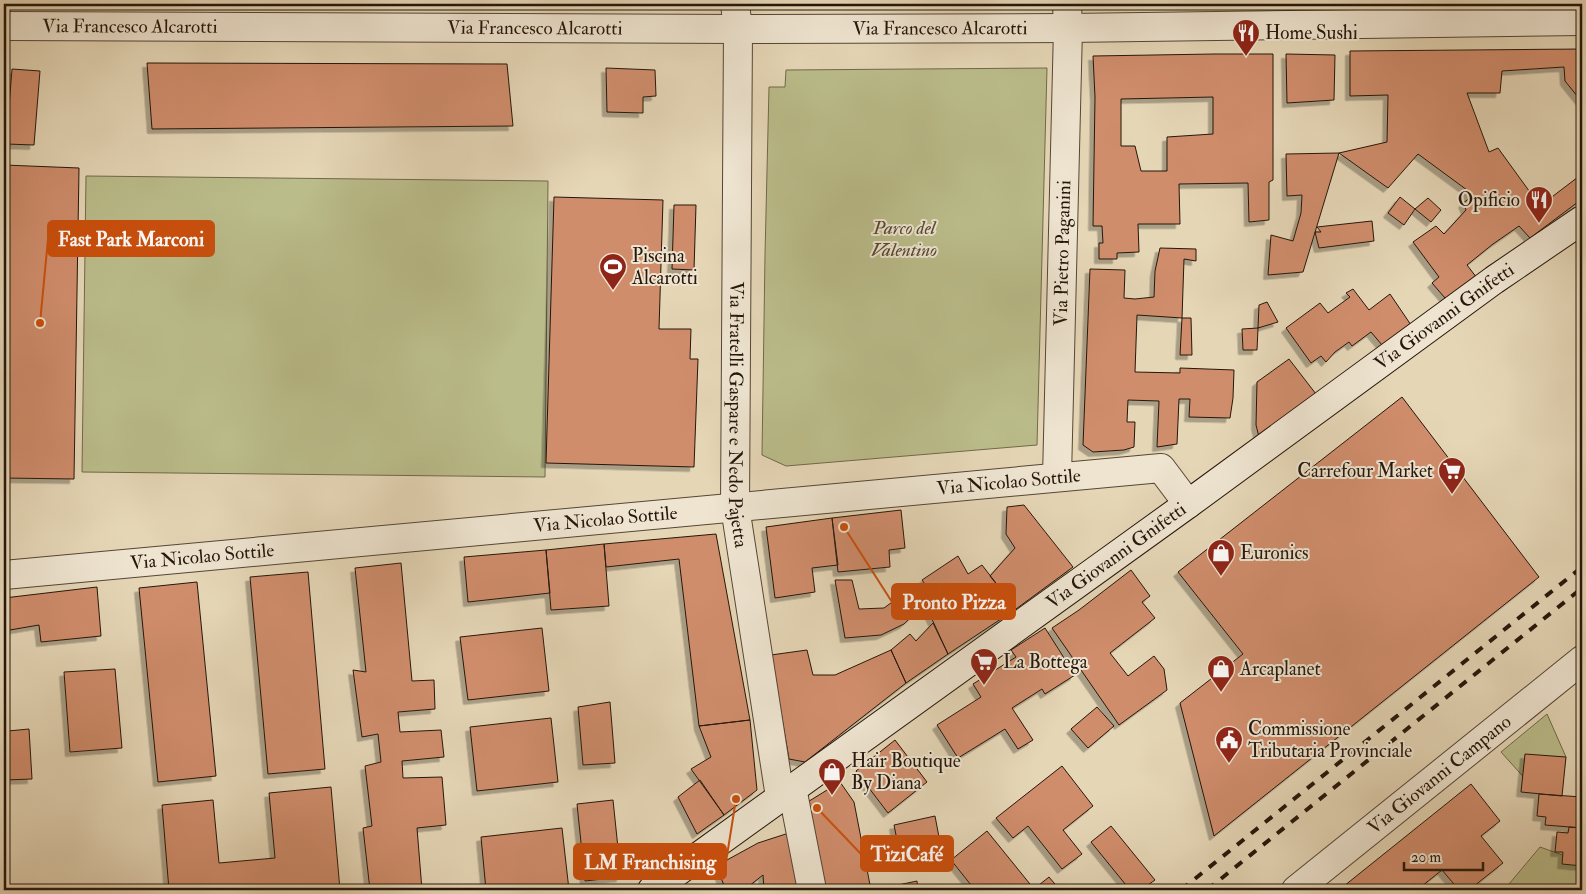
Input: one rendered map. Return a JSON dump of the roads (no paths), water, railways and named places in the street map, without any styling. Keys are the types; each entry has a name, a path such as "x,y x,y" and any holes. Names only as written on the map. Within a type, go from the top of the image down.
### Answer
{"street":[{"path":"737,16 754,4"},
{"name":"Via Francesco Alcarotti","path":"4,26 737,16 1067,16 1582,21"},
{"name":"Via Fratelli Gaspare e Nedo Pajetta","path":"737,16 735,507 786,792 812,890"},
{"name":"Via Pietro Paganini","path":"1057,478 1067,16"},
{"name":"Via Giovanni Gnifetti","path":"652,890 1188,504 1487,285 1582,220"},
{"name":"Via Nicolao Sottile","path":"4,575 1161,468 1188,504"},
{"name":"Via Giovanni Campano","path":"1296,890 1582,660"}],"railway":[{"path":"1181,890 1582,567"},
{"path":"1207,890 1582,588"}],"place":[{"name":"Home Sushi","path":"1246,57"},
{"name":"Opificio","path":"1539,224"},
{"name":"Piscina Alcarotti","path":"613,291"},
{"name":"Fast Park Marconi","path":"40,323"},
{"name":"Carrefour Market","path":"1452,495"},
{"name":"Pronto Pizza","path":"844,527"},
{"name":"Euronics","path":"1221,577"},
{"name":"La Bottega","path":"984,686"},
{"name":"Arcaplanet","path":"1221,693"},
{"name":"Commissione Tributaria Provinciale","path":"1229,764"},
{"name":"Hair Boutique By Diana","path":"832,796"},
{"name":"LM Franchising","path":"736,799"},
{"name":"TiziCafé","path":"817,808"}],"park label":[{"name":"Parco del Valentino","path":"904,239"}]}
